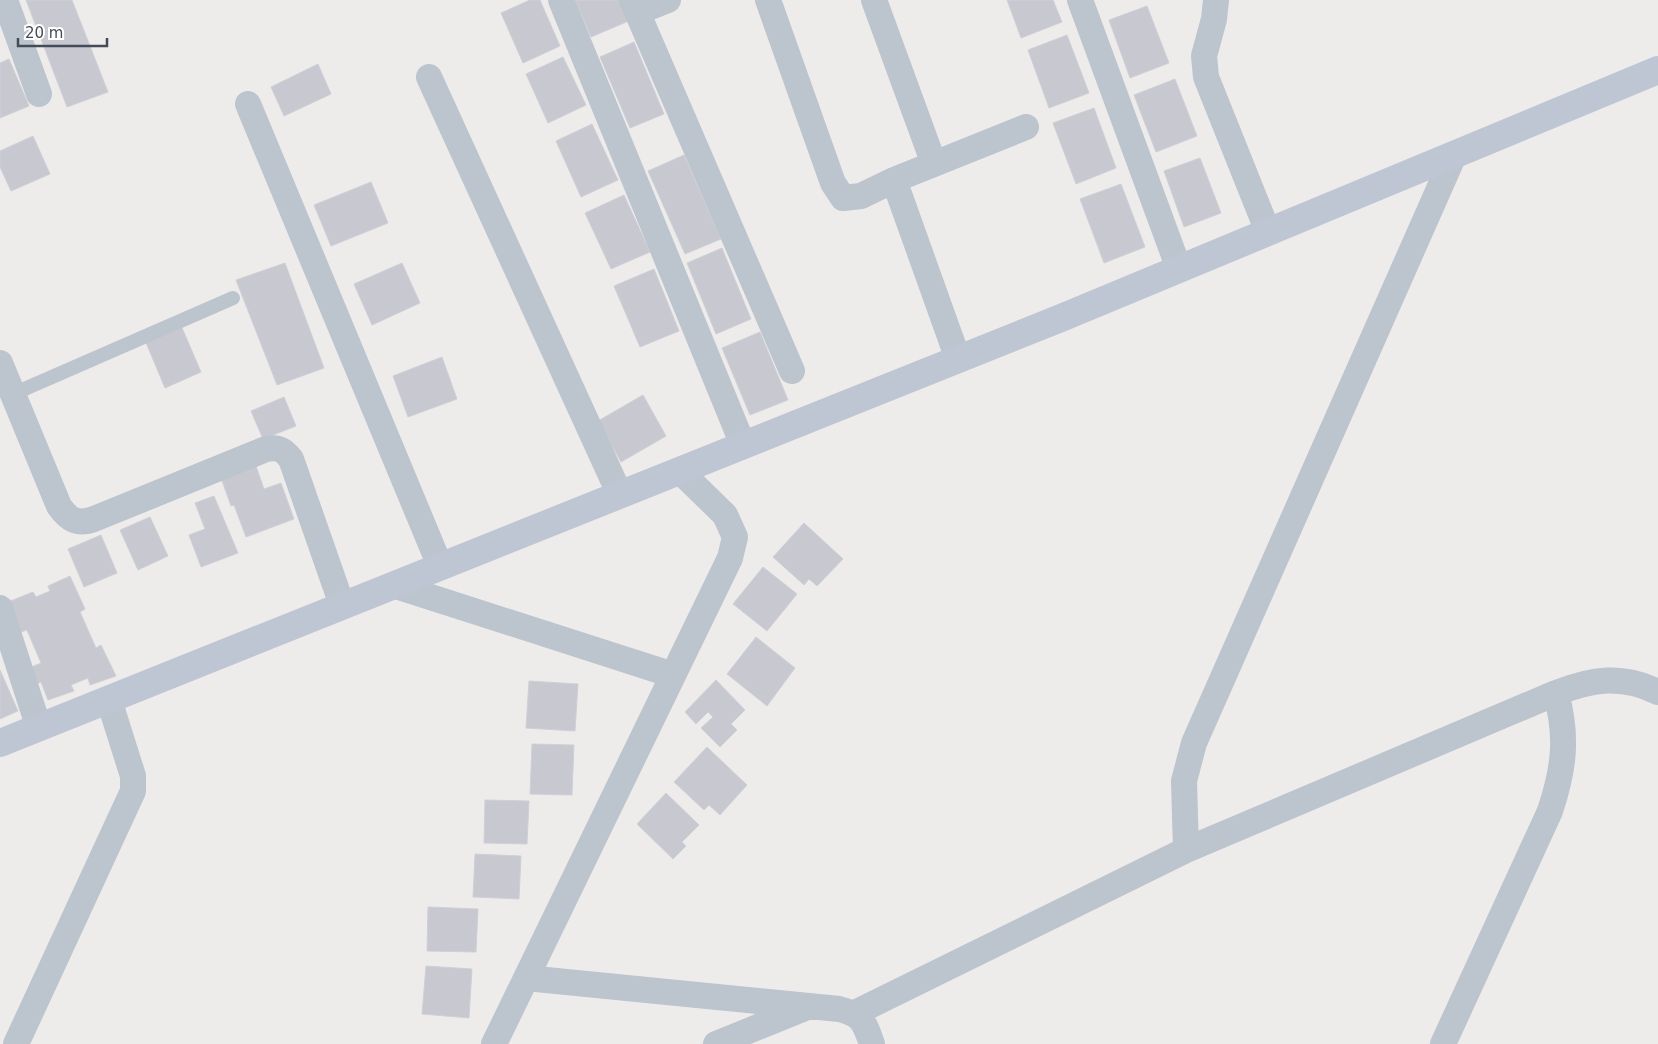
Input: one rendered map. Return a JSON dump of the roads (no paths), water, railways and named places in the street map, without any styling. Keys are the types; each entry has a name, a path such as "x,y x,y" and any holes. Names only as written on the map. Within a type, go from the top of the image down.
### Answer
{"street":[{"path":"5,0 38,94"},
{"path":"561,0 743,445"},
{"path":"668,0 635,6 792,372"},
{"path":"768,0 833,183 843,198 861,196 894,180 1026,127"},
{"path":"874,0 934,164"},
{"path":"1080,0 1179,269"},
{"path":"1216,0 1214,19 1204,56 1206,77 1268,232"},
{"path":"0,743 958,359 1658,70"},
{"path":"429,78 620,495"},
{"path":"248,104 440,566"},
{"path":"1186,850 1184,781 1194,743 1454,155"},
{"path":"894,180 958,359"},
{"path":"0,363 59,506 66,516 74,522 85,522 94,519 266,449 276,448 284,450 291,460 342,606"},
{"path":"494,1044 730,558 735,537 725,515 680,470"},
{"path":"393,585 673,674"},
{"path":"0,608 39,728"},
{"path":"526,978 808,1007 823,1006 855,1013 1186,850 1556,693 1579,684 1606,680 1640,683 1658,692"},
{"path":"1443,1044 1553,803 1564,753 1563,719 1556,693"},
{"path":"16,1044 130,803 133,791 133,776 109,700"},
{"path":"716,1044 808,1007"},
{"path":"855,1013 865,1026 872,1044"}],"lane":[{"path":"13,394 233,298"}]}
